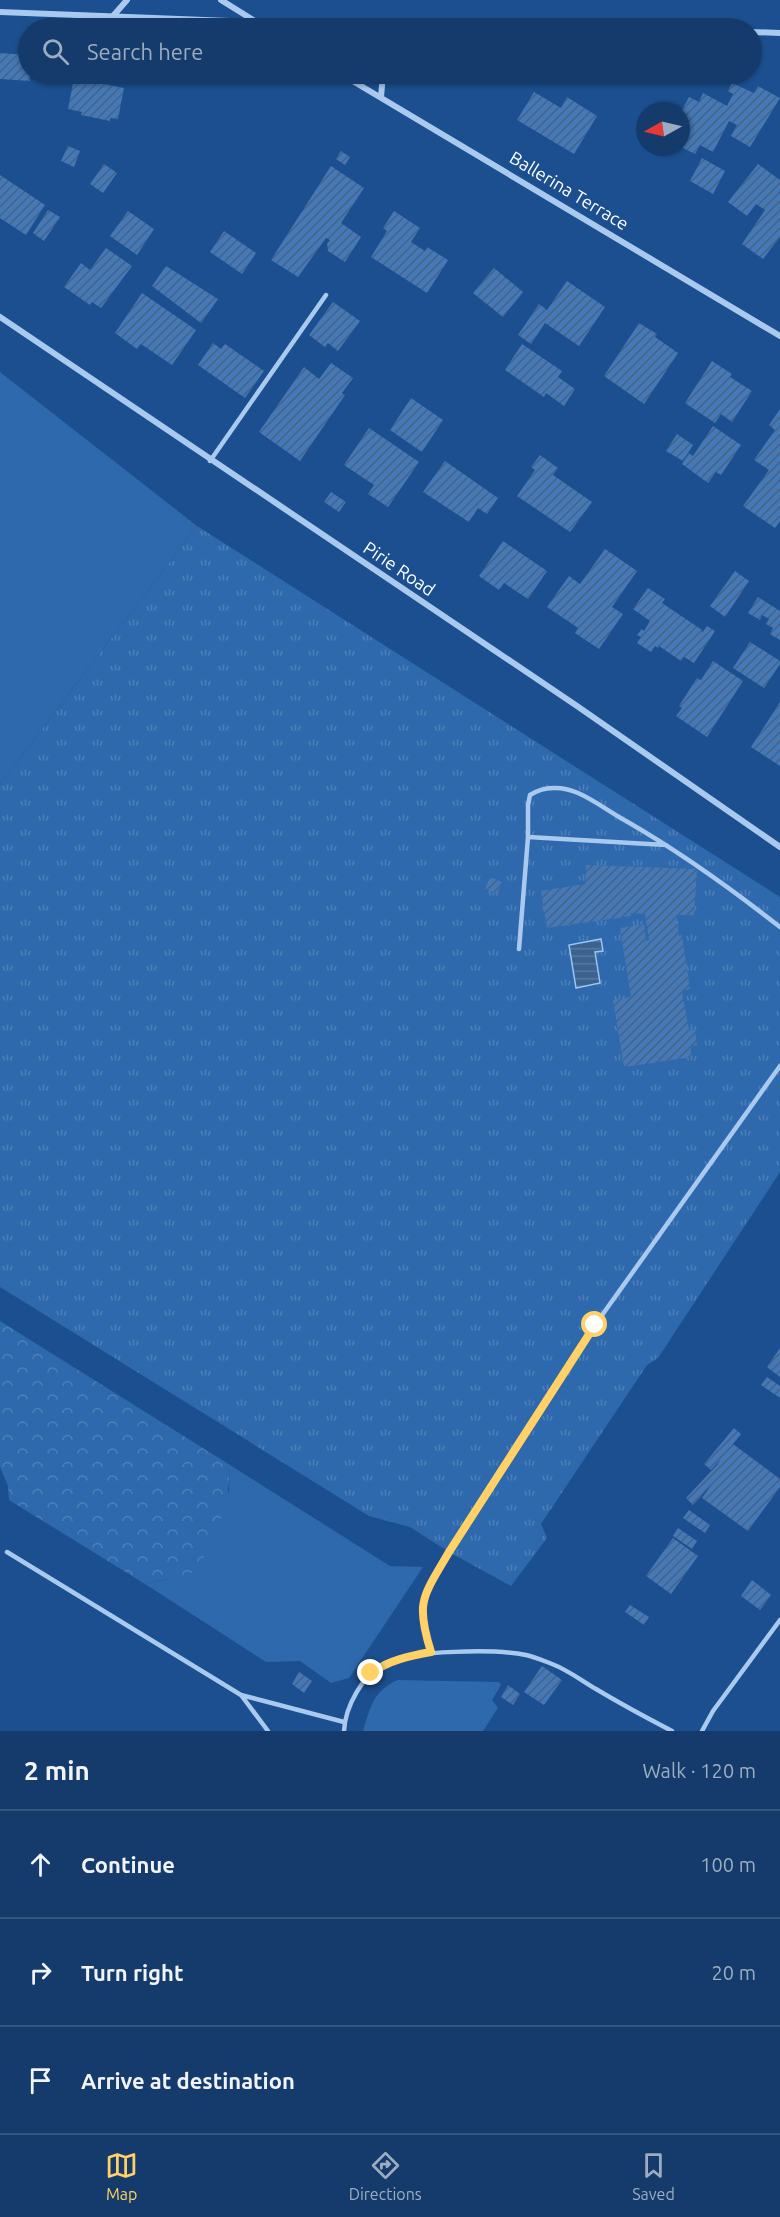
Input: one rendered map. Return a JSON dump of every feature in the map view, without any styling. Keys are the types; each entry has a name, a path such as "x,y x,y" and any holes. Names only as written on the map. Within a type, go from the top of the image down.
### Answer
{"street":[{"path":"113,16 126,0"},
{"path":"221,0 250,18"},
{"path":"0,12 161,18"},
{"path":"762,32 780,33"},
{"name":"Ballerina Terrace","path":"358,84 780,336"},
{"path":"381,97 382,84"},
{"name":"Pirie Road","path":"0,317 210,461 577,706 780,847"}],"lane":[{"path":"210,461 326,295"},
{"path":"519,949 528,837 528,805 530,795 539,789 549,787 577,793 669,845 720,880 780,927"},
{"path":"528,837 669,845"},
{"path":"431,1652 422,1625 421,1608 427,1589 448,1553 595,1325 780,1066"},
{"path":"7,1552 241,1695 344,1722"},
{"path":"702,1731 713,1711 780,1620"},
{"path":"344,1731 344,1722 355,1696 371,1673 385,1663 406,1656 431,1652 526,1655 555,1665 672,1731"},
{"path":"241,1695 268,1731"}],"green space":[{"path":"0,372 197,526 0,784"},
{"path":"197,526 780,897 780,1172 658,1358 647,1365 541,1524 547,1538 511,1586 449,1552 410,1527 369,1516 0,1287 0,784"},
{"path":"0,1321 230,1465 227,1496 220,1522 195,1572 145,1584 9,1500 8,1486 0,1467"},
{"path":"230,1465 390,1566 423,1567 349,1678 331,1683 300,1661 266,1662 145,1584 167,1579 229,1491"},
{"path":"398,1680 499,1682 501,1685 492,1700 498,1708 483,1731 363,1731 378,1694"}],"shaded area":[{"path":"601,939 603,951 595,952 600,983 576,988 569,945"}],"building":[{"path":"0,53 18,54 18,80 0,79"},
{"path":"73,84 104,84 124,88 118,119 110,118 110,121 81,115 82,112 68,109"},
{"path":"732,84 754,93 758,86 780,98 750,147 731,136 737,125 729,121 713,152 700,145 695,154 690,152 690,102 686,102 689,97 699,102 703,93 727,106 733,94 728,91"},
{"path":"534,92 561,108 567,97 597,116 574,154 517,120"},
{"path":"68,146 80,151 74,167 61,161"},
{"path":"341,151 350,157 345,165 336,159"},
{"path":"702,158 725,171 713,194 690,181"},
{"path":"104,164 117,173 103,193 90,184"},
{"path":"758,164 780,180 780,237 763,259 742,244 765,210 756,204 747,216 728,202"},
{"path":"331,166 364,188 341,223 361,237 345,262 328,251 327,244 330,240 326,238 298,277 271,260"},
{"path":"0,175 45,205 26,235 0,218"},
{"path":"48,210 60,217 44,241 33,233"},
{"path":"128,211 154,229 137,255 110,236"},
{"path":"394,211 420,228 411,242 425,251 427,247 448,260 427,293 371,257 387,231 383,228"},
{"path":"224,231 256,253 242,274 210,252"},
{"path":"106,248 132,266 101,308 92,302 90,305 64,287 81,263 90,270"},
{"path":"166,266 218,299 201,323 152,286"},
{"path":"494,268 523,292 503,317 473,293"},
{"path":"567,281 605,307 579,346 545,323 531,344 518,335 539,304 547,310"},
{"path":"142,293 196,330 172,365 141,344 137,349 115,333"},
{"path":"333,302 360,321 338,351 328,343 325,347 309,335"},
{"path":"639,323 657,334 655,337 678,353 644,404 604,376"},
{"path":"213,343 221,349 225,344 264,371 245,398 198,365"},
{"path":"522,344 562,371 558,377 575,389 564,406 546,393 544,397 505,370"},
{"path":"712,361 732,374 730,377 752,391 732,422 721,414 715,423 685,403"},
{"path":"331,363 353,378 342,393 345,395 300,461 259,432 304,367 319,379"},
{"path":"411,398 443,420 422,452 390,430"},
{"path":"780,409 780,521 775,528 743,506 769,470 754,460 775,430 769,425"},
{"path":"713,426 741,445 721,475 716,472 708,483 682,464 689,453 693,456"},
{"path":"369,428 419,462 388,507 368,494 374,485 344,465"},
{"path":"677,434 693,445 683,461 666,451"},
{"path":"540,455 558,468 553,475 592,502 570,532 517,496 535,470 531,467"},
{"path":"445,461 498,498 487,514 478,508 469,522 423,492"},
{"path":"331,492 346,502 339,512 324,502"},
{"path":"503,541 547,571 528,599 504,583 499,590 479,576"},
{"path":"605,549 637,571 612,607 623,614 599,649 575,633 578,628 547,607 569,576 580,584"},
{"path":"735,571 749,581 725,617 710,606"},
{"path":"648,588 665,599 662,603 702,630 702,633 707,626 715,631 694,663 684,657 681,661 659,646 658,648 655,646 651,652 637,643 641,637 637,635 642,629 644,631 650,621 633,609"},
{"path":"758,597 780,611 780,640 770,634 773,628 766,624 769,619 762,615 760,620 748,613"},
{"path":"750,642 780,661 764,688 733,668"},
{"path":"713,661 743,681 707,737 676,716 682,708 679,706 697,678 701,680"},
{"path":"780,702 780,766 751,747"},
{"path":"586,865 697,869 694,915 676,915 679,936 682,935 690,989 682,991 689,1031 695,1030 697,1045 690,1046 692,1057 624,1067 613,1000 631,997 620,928 644,924 646,941 649,940 645,914 631,913 631,916 547,928 541,891 585,884"},
{"path":"490,877 502,882 497,894 485,889"},
{"path":"780,1348 780,1377 767,1367"},
{"path":"767,1377 780,1386 780,1398 761,1385"},
{"path":"734,1428 741,1434 733,1444 780,1479 780,1487 748,1531 702,1498 712,1484 693,1505 686,1498 717,1465 721,1459 711,1470 704,1464"},
{"path":"689,1510 710,1525 705,1533 683,1518"},
{"path":"678,1528 697,1541 692,1549 673,1536"},
{"path":"673,1538 698,1556 671,1594 646,1576"},
{"path":"752,1580 771,1595 760,1610 741,1596"},
{"path":"630,1605 649,1617 644,1625 625,1612"},
{"path":"542,1666 562,1680 544,1705 524,1692"},
{"path":"299,1672 312,1681 304,1693 292,1684"},
{"path":"508,1685 520,1694 513,1705 501,1697"}],"route":[{"path":"371,1673 385,1663 406,1656 431,1652 422,1625 421,1608 427,1589 595,1325"}]}
